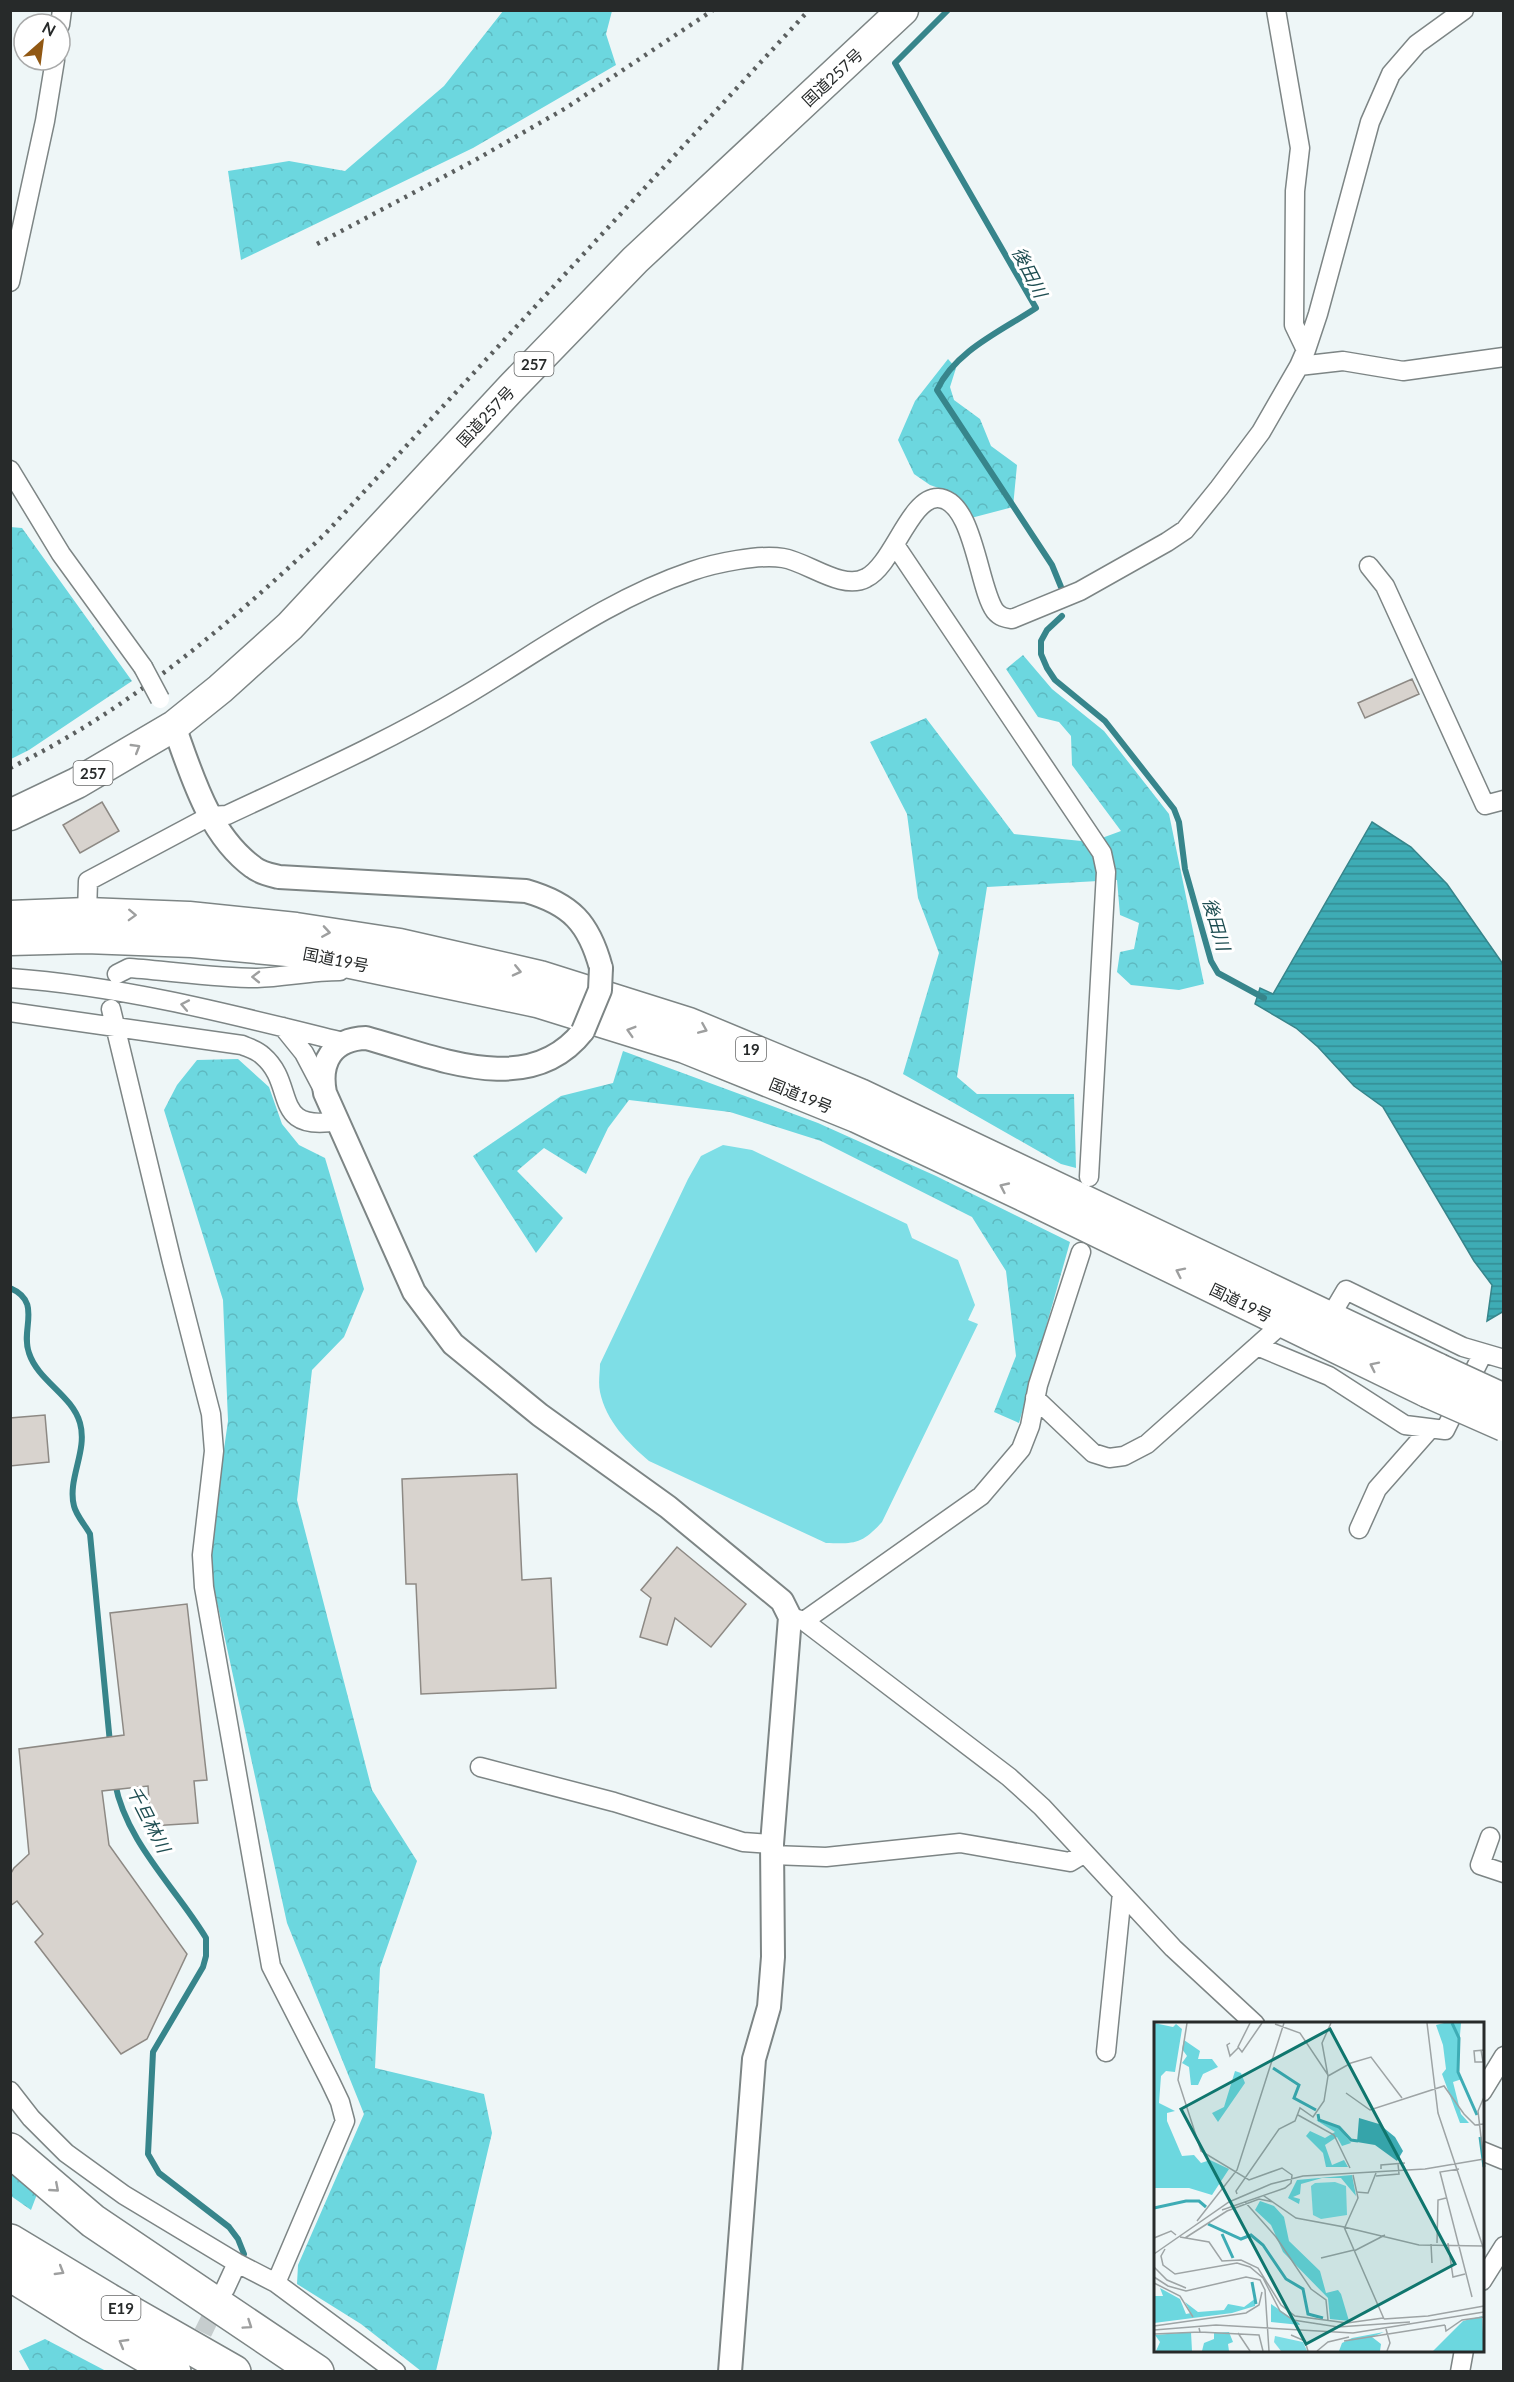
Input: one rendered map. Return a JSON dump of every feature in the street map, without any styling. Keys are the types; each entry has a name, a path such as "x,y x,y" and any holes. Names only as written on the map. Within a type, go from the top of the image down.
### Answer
{"highway":[{"name":"国道257号","path":"174,726 220,689 290,626 512,387 635,260 903,10"},
{"name":"257","path":"10,815 77,783 174,726"},
{"name":"国道19号","path":"10,915 87,913 212,919 296,928 400,944 540,976 689,1023 860,1094 1330,1317 1503,1426"},
{"name":"国道19号","path":"10,940 86,938 192,942 298,952 399,971 537,1002 685,1048 856,1117 1284,1322 1433,1380 1503,1399"},
{"path":"10,2150 93,2221 317,2372"},
{"name":"E19","path":"10,2241 234,2372"},
{"name":"E19","path":"10,2274 174,2372"}],"street":[{"path":"1276,10 1300,148 1295,191 1294,325 1302,358"},
{"path":"87,913 88,881 210,816 226,815 396,735 620,601 692,571 744,560 781,558 812,567 834,579 853,582 866,578 878,569 919,507 929,499 946,499 953,504 961,516 972,540 990,602 1003,618 1012,619 1029,614 1118,572 1185,530 1261,432 1302,358 1318,314 1370,122 1391,74 1417,44 1464,10"},
{"path":"10,282 45,121 53,72"},
{"path":"1302,358 1343,361 1403,371 1503,357"},
{"path":"10,470 61,554 143,668 174,726 192,778 210,816 235,851 255,869 279,878 526,891 548,898 569,909 586,928 596,948 601,968 600,990 584,1031 561,1054 543,1063 517,1069 490,1069 366,1038 354,1038 343,1042 333,1050 323,1069 325,1094"},
{"path":"895,545 1102,853 1106,872 1089,1177"},
{"path":"1369,566 1385,586 1485,805 1503,801"},
{"path":"117,974 129,968 255,978 326,971 399,971"},
{"path":"10,978 52,981 124,993 343,1042"},
{"path":"111,1009 212,1414 214,1451 202,1555 204,1587 271,1966 330,2081 340,2102 345,2121 276,2283"},
{"path":"11,1011 242,1045 254,1049 270,1064 289,1108 295,1116 303,1122 313,1124 338,1122"},
{"path":"283,1027 304,1053 325,1094 414,1292 453,1344 540,1415 668,1508 782,1601 797,1619 1009,1777 1042,1807 1173,1948 1253,2022"},
{"path":"797,1619 981,1496 1021,1449 1030,1426 1035,1398 1081,1252"},
{"path":"1330,1317 1346,1290 1463,1347 1503,1359"},
{"path":"1035,1398 1093,1453 1109,1458 1124,1456 1147,1444 1284,1322"},
{"path":"1257,1346 1329,1376 1405,1425 1429,1430 1445,1430 1483,1353"},
{"path":"1359,1529 1377,1489 1429,1430"},
{"path":"730,2372 754,2059 769,2007 773,1957 772,1850 797,1619"},
{"path":"480,1767 615,1802 772,1850 826,1857 960,1843 1070,1862 1085,1853"},
{"path":"1490,1837 1480,1865 1503,1873"},
{"path":"1106,2052 1122,1893"},
{"path":"1484,2089 1503,2056"},
{"path":"10,2091 31,2118 66,2153 124,2194 237,2263 276,2283 396,2372"},
{"path":"1484,2152 1503,2160"},
{"path":"1484,2278 1503,2246"},
{"path":"225,2289 237,2263"},
{"path":"1460,2372 1464,2352"}],"green space":[{"path":"503,11 612,11 606,34 616,65 473,148 241,260 228,171 289,161 345,171 444,86"},
{"path":"948,359 956,368 950,387 954,400 980,419 991,446 1017,465 1013,507 971,518 953,493 930,485 914,474 898,440 915,401"},
{"path":"10,527 22,528 132,681 29,750 11,759"},
{"path":"1023,655 1052,689 1104,731 1169,814 1204,984 1179,990 1131,985 1117,972 1120,952 1134,949 1139,923 1120,915 1117,880 987,887 957,1077 977,1094 1074,1094 1076,1168 1061,1164 903,1074 939,953 918,898 907,814 870,742 926,718 1014,834 1091,842 1121,831 1072,765 1071,736 1059,722 1038,717 1006,669"},
{"path":"623,1051 818,1123 936,1176 1070,1242 1019,1423 994,1412 1016,1356 1006,1271 972,1217 821,1141 730,1112 629,1100 608,1128 586,1174 544,1148 517,1171 563,1218 536,1253 473,1156 561,1096 613,1083"},
{"path":"238,1059 269,1087 282,1124 299,1145 325,1158 364,1289 344,1337 312,1370 297,1500 372,1790 417,1861 380,1968 375,2068 484,2094 492,2133 436,2371 421,2371 361,2324 297,2284 298,2265 364,2114 287,1923 208,1561 228,1421 223,1300 164,1110 177,1085 197,1060"},
{"path":"10,2165 39,2189 31,2210 11,2196"},
{"path":"45,2339 106,2371 30,2371 19,2351"}],"shaded area":[{"path":"1372,822 1411,847 1447,884 1503,964 1504,1311 1487,1321 1492,1285 1474,1261 1383,1107 1354,1086 1318,1047 1296,1028 1255,1004 1260,988 1273,994"},
{"path":"723,1145 752,1150 907,1224 912,1238 958,1260 975,1305 968,1320 978,1324 882,1522 863,1539 851,1543 826,1543 649,1461 619,1431 603,1403 599,1389 600,1364 688,1179 701,1156"}],"building":[{"path":"1412,679 1419,694 1365,718 1358,703"},
{"path":"102,802 119,831 80,853 63,825"},
{"path":"45,1415 49,1462 10,1466 10,1418"},
{"path":"517,1474 522,1580 551,1578 556,1688 421,1694 416,1584 406,1584 402,1479"},
{"path":"677,1547 746,1604 711,1647 675,1618 667,1645 640,1637 651,1598 641,1590"},
{"path":"187,1604 207,1780 194,1781 198,1823 151,1826 148,1786 102,1791 109,1845 187,1954 147,2039 121,2054 35,1942 43,1934 17,1901 10,1906 10,1875 29,1854 19,1749 124,1735 110,1613"}],"waterway":[{"name":"後田川","path":"948,10 895,63 1036,308 967,353 945,376 937,390 1052,565 1061,587"},
{"name":"後田川","path":"1062,616 1047,630 1041,641 1041,654 1047,668 1055,680 1105,721 1174,809 1179,822 1185,869 1211,961 1218,973 1264,998"},
{"name":"千旦林川","path":"10,1288 26,1301 29,1317 27,1344 33,1363 70,1404 80,1423 81,1444 73,1496 77,1513 90,1534 110,1743"},
{"name":"千旦林川","path":"115,1783 121,1805 141,1845 206,1938 206,1956 203,1967 153,2052 148,2154 159,2173 229,2227 238,2239 244,2254"}],"tunnel":[{"path":"191,2357 220,2298"}],"railway":[{"path":"317,244 477,159 566,108 713,10"},
{"path":"10,768 54,745 137,692 252,601 325,534 809,10"}]}
